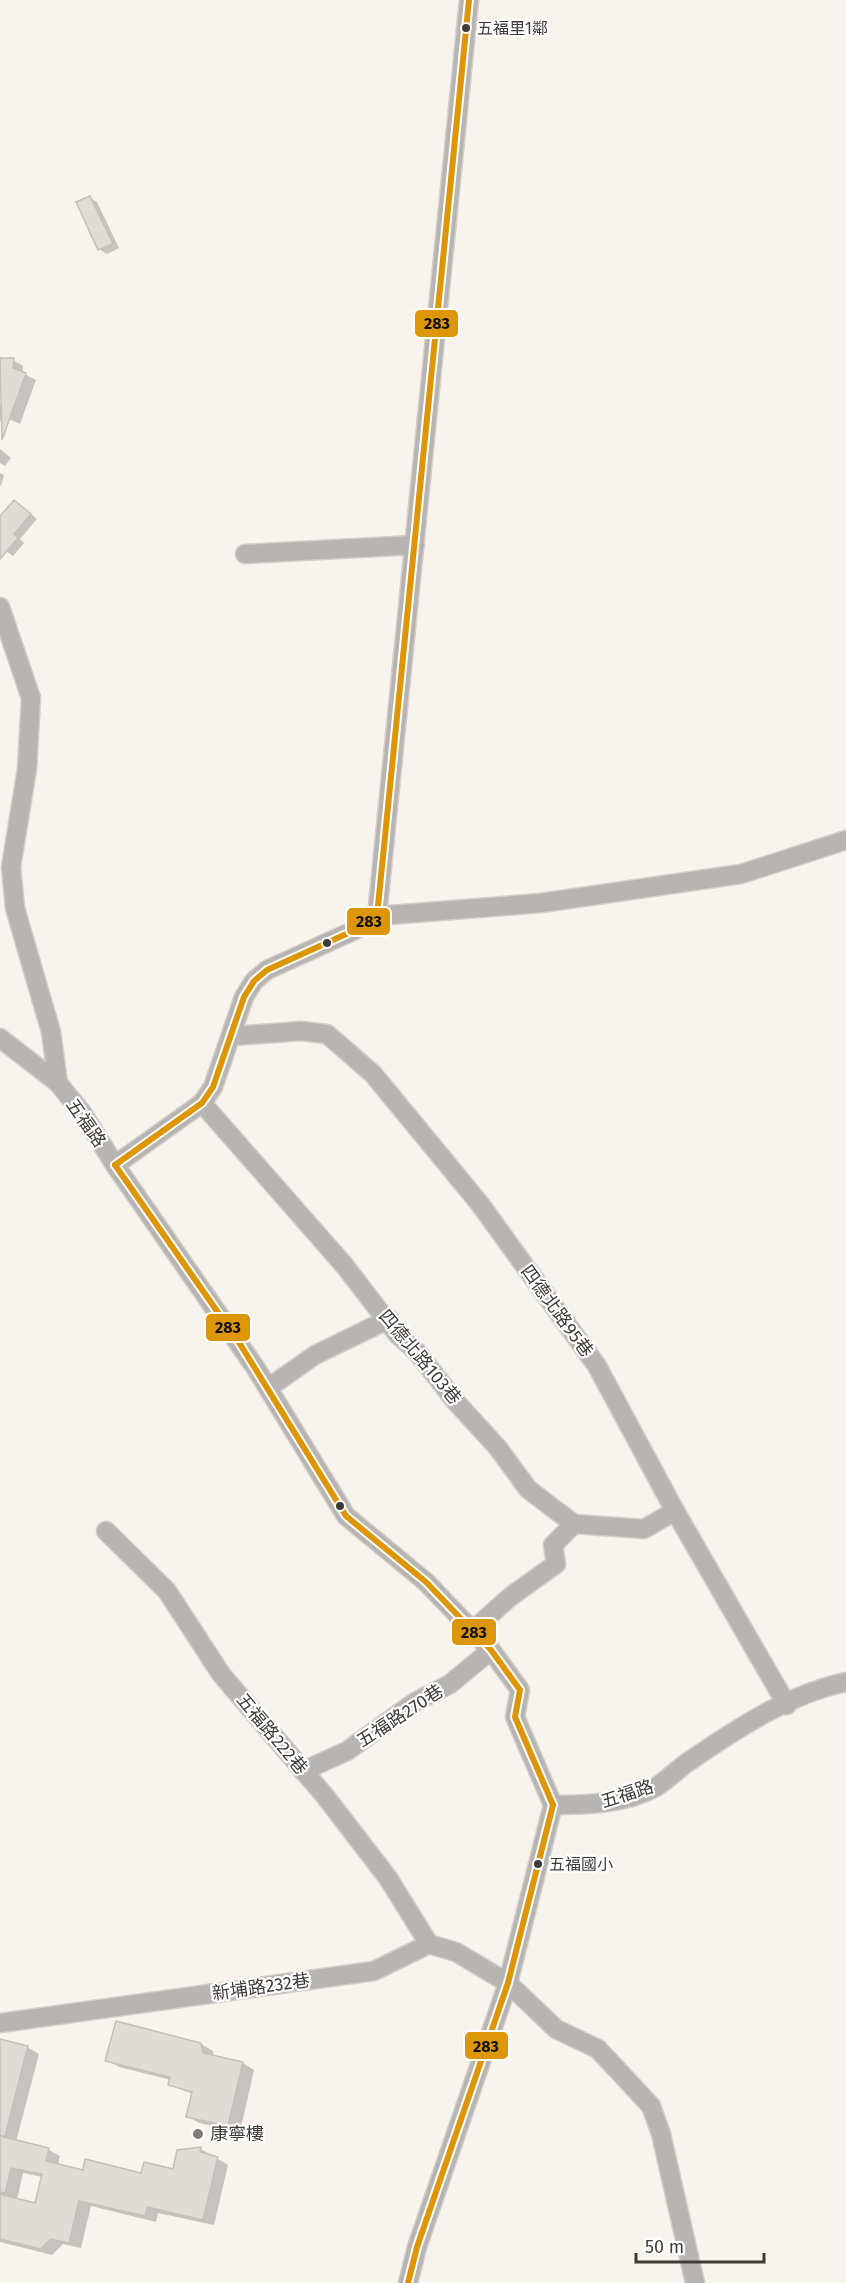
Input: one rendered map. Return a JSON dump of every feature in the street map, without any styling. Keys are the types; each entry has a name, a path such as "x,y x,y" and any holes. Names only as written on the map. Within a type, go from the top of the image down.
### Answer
{"street":[{"path":"377,916 469,0"},
{"path":"244,554 415,545"},
{"path":"0,606 31,698 27,769 11,867 15,908 51,1032 58,1083"},
{"path":"115,1166 202,1104 213,1087 244,998 254,981 267,970 355,930 377,916 541,903 741,874 813,853 846,840"},
{"name":"四德北路95巷","path":"232,1036 301,1031 327,1034 373,1074 480,1204 597,1366 675,1511 787,1705"},
{"name":"五福路","path":"0,1038 58,1083 83,1114 115,1166 268,1388 346,1516 426,1582 491,1650 520,1690 515,1717 554,1805 602,1804 655,1787 723,1739 816,1688 846,1682"},
{"name":"四德北路103巷","path":"202,1104 389,1319 398,1335 417,1352 498,1448 528,1489 574,1524"},
{"path":"268,1388 315,1355 389,1319"},
{"path":"472,1631 510,1597 556,1564 553,1545 574,1524 644,1529 675,1511"},
{"name":"五福路222巷","path":"106,1531 167,1591 221,1674 303,1771 388,1878 429,1944"},
{"name":"五福路270巷","path":"303,1771 347,1751 415,1702 450,1684 491,1650"},
{"path":"408,2283 417,2247 508,1983 554,1805"},
{"path":"429,1944 456,1952 508,1983 556,2029 598,2049 651,2106 661,2134 695,2283"},
{"name":"新埔路232巷","path":"0,2023 374,1971 429,1944"}],"building":[{"path":"90,196 113,244 98,250 76,202"},
{"path":"0,358 14,358 13,368 26,373 2,440"},
{"path":"14,500 31,514 14,534 18,538 0,559 0,516"},
{"path":"116,2021 201,2043 203,2053 243,2062 228,2126 186,2117 192,2092 168,2085 170,2077 105,2061"},
{"path":"0,2039 28,2046 5,2136 0,2136"},
{"path":"0,2136 49,2148 46,2161 83,2170 85,2159 141,2173 144,2162 173,2169 177,2150 201,2147 200,2152 218,2157 203,2220 147,2207 145,2216 79,2201 69,2243 51,2239 40,2249 0,2239 0,2194 35,2203 42,2174 11,2168 5,2193 0,2192"}],"transit line":[{"name":"283","path":"115,1165 202,1103 213,1087 244,997 254,981 267,970 355,930 377,916 469,0"},
{"name":"283","path":"115,1165 240,1344 346,1516 426,1582 491,1650 520,1690 515,1717 553,1805"},
{"name":"283","path":"408,2283 417,2247 508,1983 553,1805"}],"place":[{"name":"五福里1鄰","path":"466,28"},
{"name":"五福國小","path":"538,1864"},
{"name":"康寧樓","path":"198,2134"}]}
